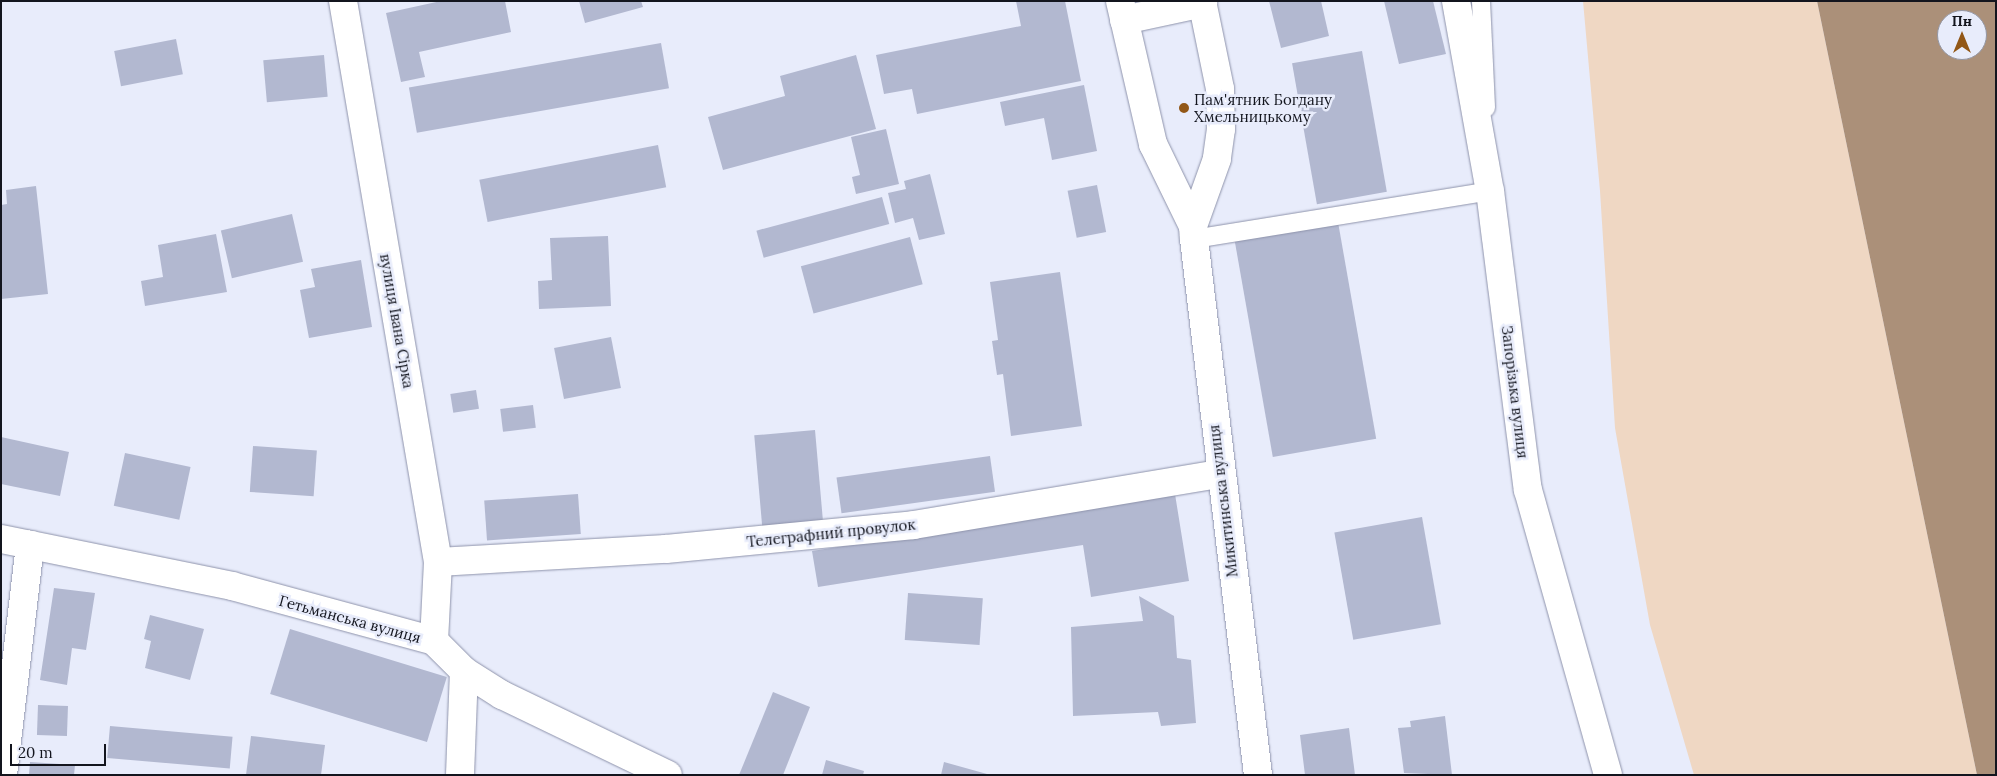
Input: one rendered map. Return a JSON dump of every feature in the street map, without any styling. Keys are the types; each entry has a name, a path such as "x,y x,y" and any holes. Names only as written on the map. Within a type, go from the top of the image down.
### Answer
{"street":[{"name":"вулиця Івана Сірка","path":"343,1 438,562 434,641"},
{"name":"Запорізька вулиця","path":"1456,1 1490,191 1528,490 1608,775"},
{"path":"1122,10 1202,2"},
{"name":"Микитинська вулиця","path":"1194,233 1217,159 1221,129 1220,89 1202,2"},
{"name":"Микитинська вулиця","path":"1122,10 1153,144 1194,233 1220,474 1258,775"},
{"name":"Телеграфний провулок","path":"438,562 666,549 914,525 1220,474"},
{"name":"Гетьманська вулиця","path":"1,539 232,586 434,641 464,671 502,695 668,775"},
{"path":"3,775 30,545"},
{"path":"460,775 464,671"}],"lane":[{"path":"1194,233 1490,191 1481,1"}],"shaded area":[{"path":"1583,1 1817,1 1977,775 1694,775 1650,625 1615,428 1600,191"},
{"path":"1817,1 1996,1 1996,775 1977,775"}],"building":[{"path":"441,1 505,1 511,32 419,52 425,77 401,82 386,13"},
{"path":"579,1 641,1 643,7 585,23"},
{"path":"1016,1 1065,1 1081,81 917,114 912,89 884,94 876,55 1021,26"},
{"path":"1269,1 1321,1 1329,36 1281,48"},
{"path":"1384,1 1433,1 1446,54 1399,64"},
{"path":"176,39 183,74 121,86 114,51"},
{"path":"661,43 669,88 417,133 409,87"},
{"path":"1362,51 1387,192 1317,204 1292,63"},
{"path":"324,55 328,97 267,102 263,60"},
{"path":"856,55 876,129 723,170 708,117 785,96 780,76"},
{"path":"1084,85 1097,151 1052,160 1044,118 1005,126 1000,102"},
{"path":"886,129 899,184 856,194 852,177 860,175 851,137"},
{"path":"658,145 666,187 488,222 479,180"},
{"path":"930,174 945,234 919,240 913,218 895,223 888,193 906,189 904,181"},
{"path":"1097,185 1106,232 1077,238 1068,191"},
{"path":"36,186 48,294 1,299 1,205 7,204 6,190"},
{"path":"882,197 889,224 764,258 756,231"},
{"path":"292,214 303,262 232,278 221,230"},
{"path":"1338,222 1376,439 1273,457 1235,240"},
{"path":"216,234 227,292 145,306 141,281 163,277 158,245"},
{"path":"608,236 611,306 539,309 538,281 552,280 550,238"},
{"path":"910,237 923,284 814,314 801,266"},
{"path":"361,260 372,327 309,338 300,290 315,287 311,269"},
{"path":"1060,272 1082,426 1011,436 1003,374 997,375 992,341 998,340 990,282"},
{"path":"611,337 621,388 564,399 554,348"},
{"path":"476,390 479,409 453,413 450,394"},
{"path":"533,405 536,428 503,432 500,409"},
{"path":"815,430 823,523 762,528 754,435"},
{"path":"1,437 69,452 60,496 1,484"},
{"path":"253,446 317,450 314,496 250,492"},
{"path":"125,453 191,467 179,520 114,506"},
{"path":"990,456 995,492 842,513 837,478"},
{"path":"578,494 581,534 487,540 484,501"},
{"path":"1175,494 1189,581 1091,597 1083,545 818,587 812,551"},
{"path":"1422,517 1441,624 1353,640 1334,532"},
{"path":"54,588 95,593 86,650 72,648 67,685 40,680"},
{"path":"908,593 983,598 980,645 905,640"},
{"path":"1139,596 1174,616 1177,658 1191,660 1196,723 1161,726 1158,712 1073,716 1071,627 1143,621"},
{"path":"150,615 204,629 190,680 145,668 151,641 144,639"},
{"path":"290,629 447,677 427,742 270,694"},
{"path":"773,692 810,707 783,775 739,775"},
{"path":"38,705 68,706 67,736 37,735"},
{"path":"1445,716 1452,775 1404,773 1398,728 1411,727 1410,721"},
{"path":"110,726 233,737 230,769 107,758"},
{"path":"1349,728 1355,775 1305,775 1300,735"},
{"path":"251,736 325,745 321,775 246,775"},
{"path":"826,760 864,771 863,775 822,775"},
{"path":"30,762 75,765 74,775 29,775"},
{"path":"944,762 987,774 987,775 941,775"}],"place":[{"name":"Пам'ятник Богдану Хмельницькому","path":"1184,108"}]}
